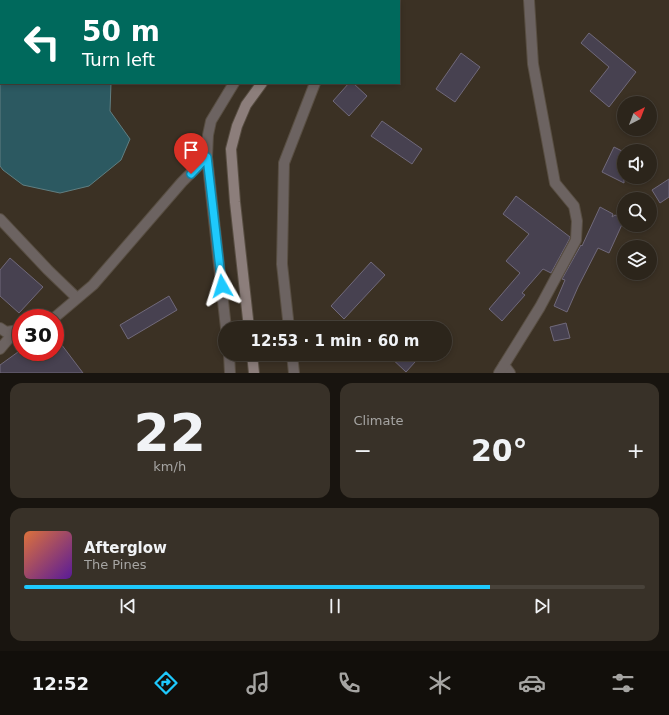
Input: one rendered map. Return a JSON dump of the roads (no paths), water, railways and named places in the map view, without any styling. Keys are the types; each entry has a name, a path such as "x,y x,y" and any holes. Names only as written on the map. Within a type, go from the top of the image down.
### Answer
{"main road":[{"path":"248,321 235,202 231,149 237,126 246,105 261,84"},
{"path":"253,361 254,373"}],"street":[{"path":"510,373 501,369 540,307 576,240 577,221 574,206 555,183 534,64 529,0"},
{"path":"225,321 207,157 208,135 211,121 233,84"},
{"path":"288,321 282,264 284,163 315,84"},
{"path":"64,309 93,284 182,182 207,157"},
{"path":"0,219 48,270 77,298"},
{"path":"0,328 6,332 12,331"},
{"path":"0,349 12,337"},
{"path":"229,361 230,373"},
{"path":"293,361 294,373"}],"water":[{"path":"0,84 111,84 110,111 130,139 121,160 89,186 60,193 23,185 0,166"}]}
